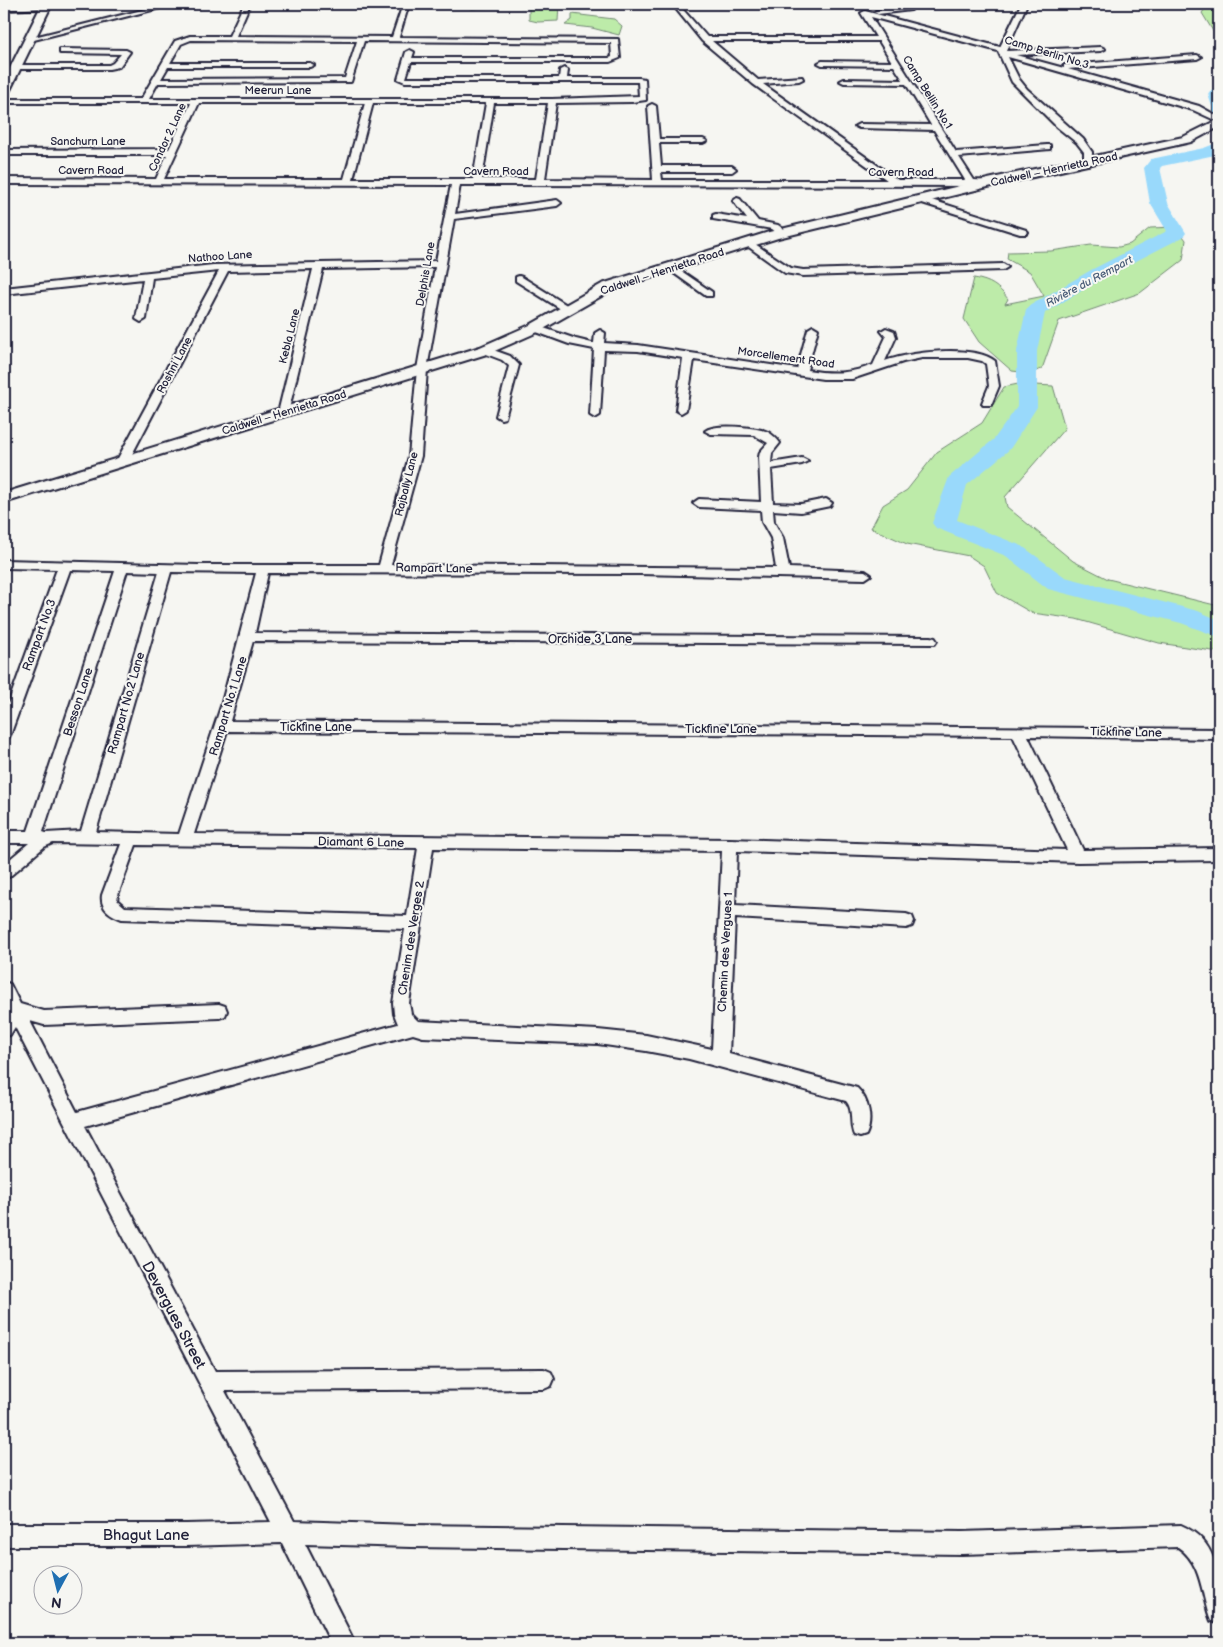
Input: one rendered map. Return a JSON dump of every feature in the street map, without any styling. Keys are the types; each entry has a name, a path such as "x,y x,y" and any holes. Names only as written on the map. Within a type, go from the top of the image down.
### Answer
{"main road":[{"path":"4,88 46,8"},
{"name":"Caldwell – Henrietta Road","path":"4,498 485,350 535,328 608,287 749,243 783,233 988,184 1187,140 1204,132 1219,121"}],"street":[{"path":"30,39 173,4"},
{"path":"231,39 247,4"},
{"path":"395,39 406,4"},
{"path":"675,4 706,39 756,82 896,183"},
{"path":"867,4 866,13 909,9"},
{"path":"1024,4 1002,51 1015,80 1060,125 1080,141 1088,152 1088,162"},
{"path":"4,8 46,8"},
{"path":"4,14 46,8"},
{"name":"Camp Bellin No.1","path":"866,13 971,183"},
{"name":"Camp Berlin No.3","path":"866,13 978,42 1055,68 1196,108 1219,121"},
{"path":"317,48 321,39"},
{"path":"156,81 301,91 348,80 361,39"},
{"path":"144,101 178,43 183,40 395,39 495,50 564,61 614,59 615,41 605,40 495,50 409,60"},
{"path":"706,39 881,39"},
{"path":"413,40 409,60 402,79 478,91 563,80 564,61"},
{"path":"1002,51 1101,49"},
{"path":"16,68 110,67 116,65 126,52 63,51"},
{"path":"171,57 313,57 301,91"},
{"path":"1055,68 1197,57"},
{"path":"822,63 897,64"},
{"path":"166,65 310,65"},
{"path":"756,82 799,79"},
{"name":"Meerun Lane","path":"4,101 196,101 301,91 370,101 478,91 490,101 632,100 643,98 642,81 639,80 563,80"},
{"path":"844,81 908,82"},
{"name":"Condor 2 Lane","path":"159,182 196,101"},
{"path":"348,182 370,101"},
{"path":"477,183 490,101"},
{"path":"540,183 552,101"},
{"path":"652,106 658,183"},
{"path":"859,126 936,128"},
{"path":"654,141 703,141"},
{"path":"954,155 1047,147"},
{"name":"Sanchurn Lane","path":"4,152 173,152"},
{"path":"656,169 732,169"},
{"name":"Cavern Road","path":"4,181 988,184"},
{"name":"Delphis Lane","path":"422,369 439,264 456,183"},
{"path":"922,200 1023,232"},
{"path":"737,201 755,224"},
{"path":"449,217 557,203"},
{"path":"716,217 776,227 783,233"},
{"path":"749,243 788,270 803,273 1003,267"},
{"name":"Nathoo Lane","path":"4,291 225,268 439,264"},
{"name":"Kebla Lane","path":"283,413 319,266"},
{"name":"Roshni Lane","path":"122,462 225,268"},
{"path":"671,268 709,294"},
{"path":"141,319 148,275"},
{"path":"519,279 568,309"},
{"name":"Morcellement Road","path":"535,328 573,342 599,346 638,348 801,374 844,377 922,354 957,354 978,357 986,359 993,368 994,386 988,403"},
{"path":"801,374 813,329"},
{"path":"877,367 891,337 890,333 886,331"},
{"path":"595,415 600,332"},
{"path":"485,350 506,358 514,365 501,416"},
{"path":"681,410 689,356"},
{"name":"Rajbally Lane","path":"384,568 415,456 422,369"},
{"path":"711,431 750,431 766,435 772,439 773,446 766,452 766,506 768,522 777,538 783,572"},
{"path":"765,467 802,461"},
{"path":"699,503 801,508 826,503"},
{"name":"Rampart Lane","path":"4,564 166,568 783,572 865,575"},
{"name":"Rampart No.3","path":"4,733 65,565"},
{"name":"Besson Lane","path":"34,837 122,567"},
{"name":"Rampart No.2 Lane","path":"87,837 166,568"},
{"name":"Rampart No.1 Lane","path":"185,840 223,726 249,637 264,569"},
{"name":"Orchide 3 Lane","path":"249,637 930,641"},
{"name":"Tickfine Lane","path":"223,726 1219,734"},
{"path":"1018,731 1078,856"},
{"path":"4,837 51,838"},
{"name":"Diamant 6 Lane","path":"4,873 39,843 51,838 87,837 426,843 730,845 1078,856 1219,854"},
{"path":"132,839 110,895 109,903 122,913 414,923"},
{"name":"Chenim des Verges 2","path":"413,1027 404,1021 401,1013 426,843"},
{"name":"Chemin des Vergues 1","path":"720,1059 730,845"},
{"path":"727,911 906,921"},
{"name":"Devergues Street","path":"4,988 288,1532 343,1643"},
{"path":"4,1030 16,1010 44,1018 219,1010"},
{"path":"73,1122 413,1027 423,1030 598,1037 646,1043 720,1059 851,1094 859,1104 860,1129"},
{"path":"209,1381 544,1379"},
{"name":"Bhagut Lane","path":"4,1535 186,1535 288,1532 411,1536 962,1543 1181,1536 1193,1543 1203,1555 1219,1613"}],"green space":[{"path":"463,4 559,4 558,21 538,22 529,20 529,7 507,6 472,9"},
{"path":"1201,4 1219,4 1219,41 1202,13 1207,6"},
{"path":"572,14 614,19 622,26 619,35 592,28 565,25 572,20"},
{"path":"1176,227 1186,240 1183,260 1140,293 1059,321 1042,369 1029,373 1012,371 979,342 964,319 974,278 997,287 1008,299 1005,304 1044,296 1030,272 1007,259 1008,252 1051,251 1091,245 1119,247 1130,244 1150,228"},
{"path":"1018,384 1053,386 1065,428 1005,497 1007,507 1073,561 1108,579 1219,606 1219,652 1159,643 1076,619 1032,613 997,593 984,566 969,556 907,544 871,528 883,505 907,490 937,452 982,423 1004,387"}],"waterway":[{"name":"Rivière du Rempart","path":"1216,4 1219,7"},
{"name":"Rivière du Rempart","path":"1219,93 1215,94 1219,110"},
{"name":"Rivière du Rempart","path":"1219,147 1209,152 1157,162 1152,168 1159,203 1177,233 1097,274 1036,310 1027,351 1027,407 1002,444 957,482 944,523 1014,551 1057,583 1189,617 1219,629"}]}
